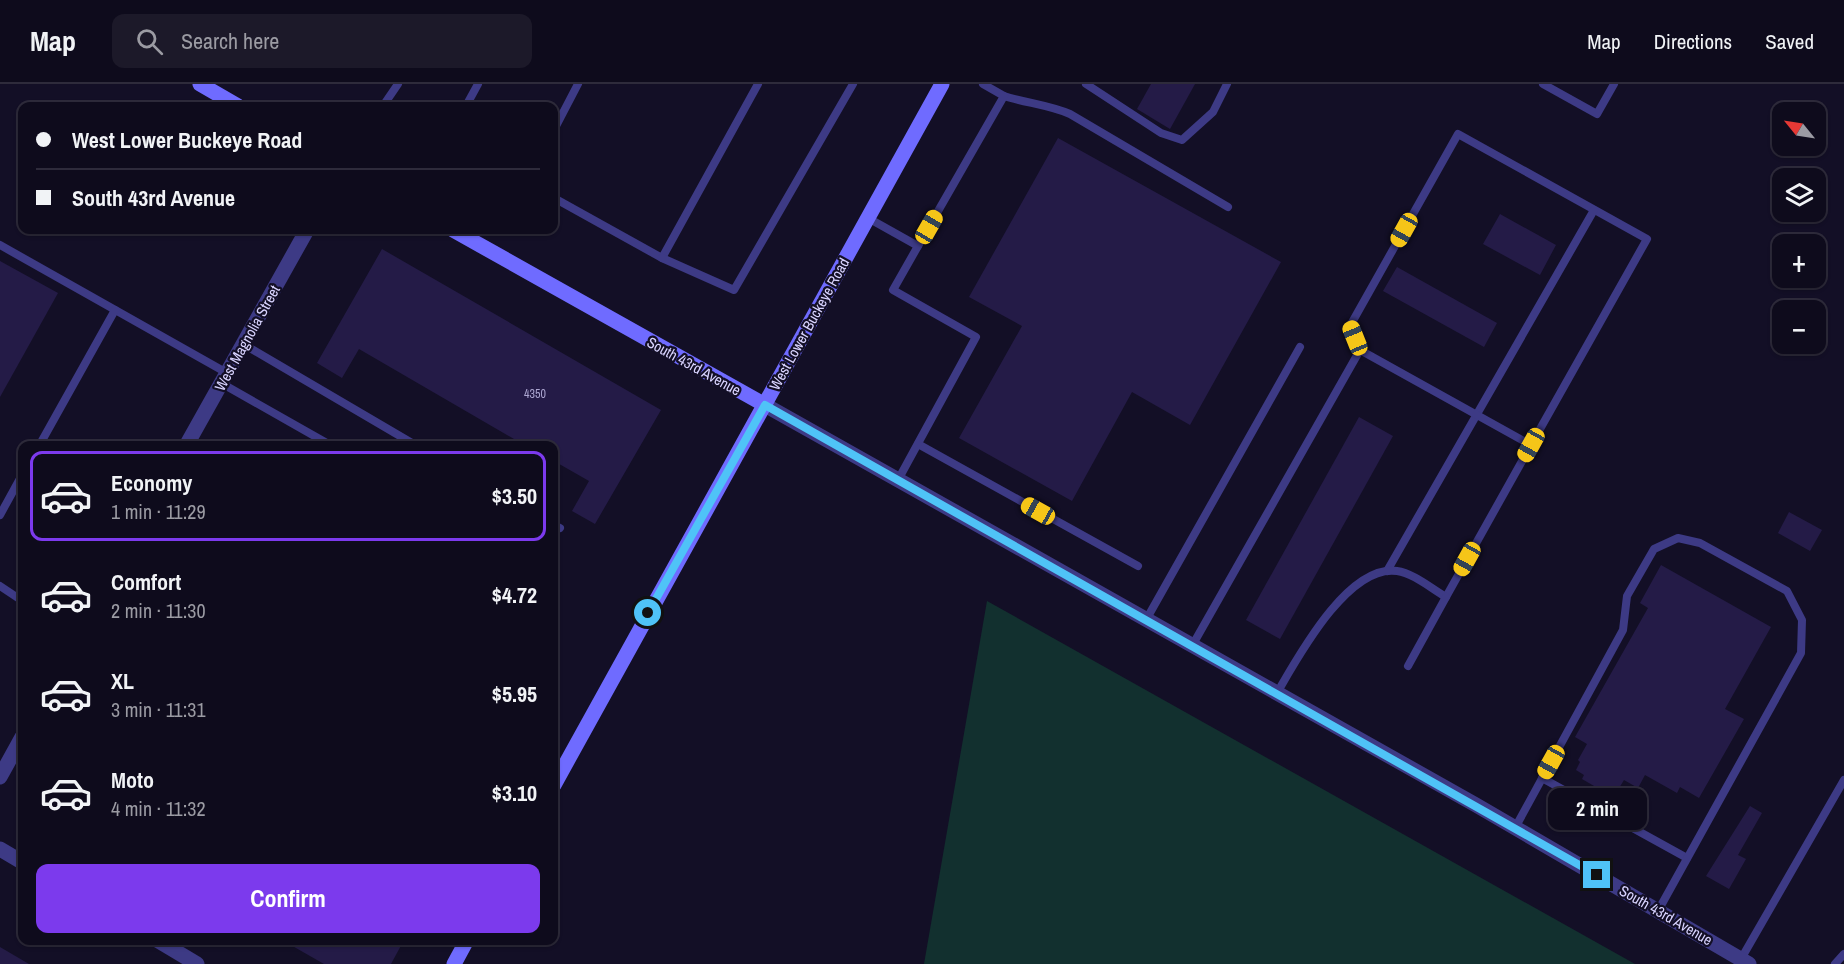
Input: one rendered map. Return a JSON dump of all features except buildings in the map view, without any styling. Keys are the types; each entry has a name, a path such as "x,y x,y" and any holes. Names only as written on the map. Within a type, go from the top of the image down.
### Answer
{"main road":[{"path":"200,84 231,102"},
{"name":"West Lower Buckeye Road","path":"558,778 942,84"},
{"name":"South 43rd Avenue","path":"460,234 765,405"},
{"path":"454,964 464,945"}],"street":[{"name":"West Magnolia Street","path":"189,441 305,234"},
{"name":"South 43rd Avenue","path":"765,405 1515,828 1745,962"},
{"path":"0,777 18,744"},
{"path":"0,849 18,860"},
{"path":"176,945 197,964"}],"lane":[{"path":"386,102 398,84"},
{"path":"468,102 478,84"},
{"path":"558,122 578,84"},
{"path":"662,258 758,84"},
{"path":"558,200 662,258 734,290 853,84"},
{"path":"983,84 1004,96 1036,106 1056,108 1070,114 1228,207"},
{"path":"1086,84 1161,133 1182,140 1213,112 1227,84"},
{"path":"1543,84 1597,114 1614,84"},
{"path":"898,480 976,337 893,290 1004,96"},
{"path":"1407,666 1647,239 1458,134 1350,326 1360,350 1531,445"},
{"path":"1387,571 1594,210"},
{"path":"868,218 918,246"},
{"path":"0,245 115,310 324,441"},
{"path":"42,441 115,310"},
{"path":"243,344 408,441"},
{"path":"1146,620 1300,347"},
{"path":"1192,646 1360,350"},
{"path":"918,444 1138,566"},
{"path":"0,515 18,482"},
{"path":"1515,828 1623,630 1627,596 1654,549 1678,538 1700,543 1787,591 1802,620 1801,653 1658,911"},
{"path":"1277,693 1322,619 1353,589 1378,570 1399,571 1446,597"},
{"path":"0,586 18,598"},
{"path":"1542,778 1687,858"},
{"path":"1745,962 1844,780"},
{"path":"1835,964 1844,954"}],"green space":[{"path":"987,601 1635,964 924,964"}],"route":[{"path":"648,613 765,405 1597,875"}]}
